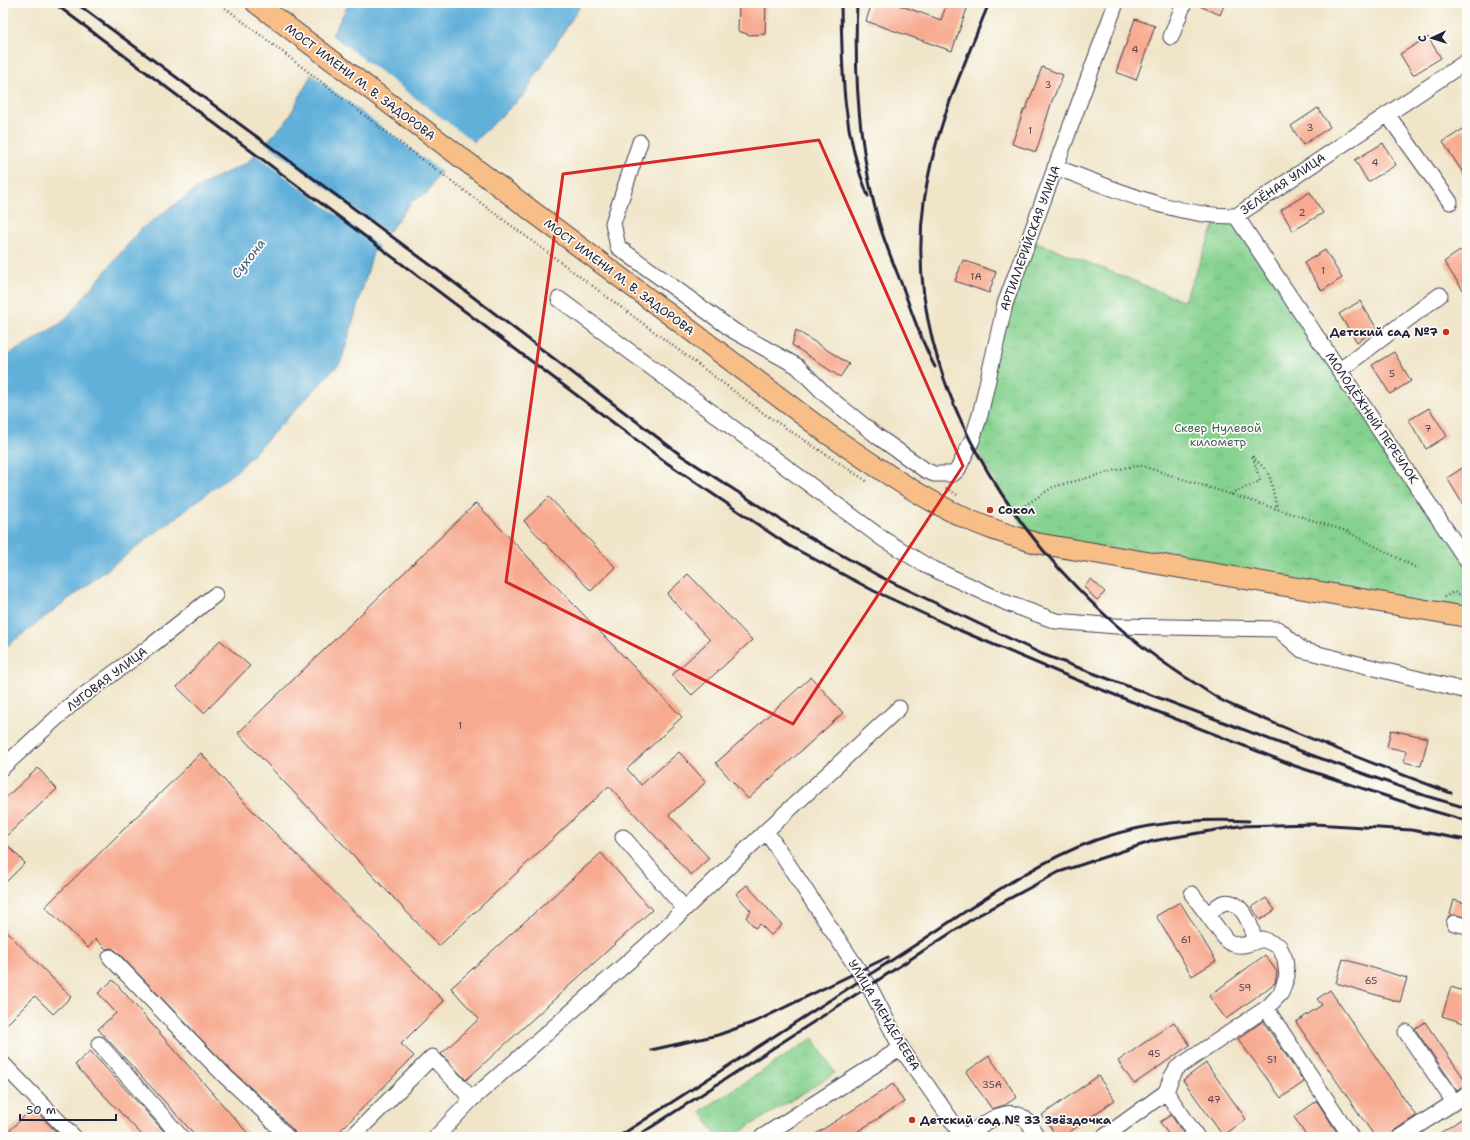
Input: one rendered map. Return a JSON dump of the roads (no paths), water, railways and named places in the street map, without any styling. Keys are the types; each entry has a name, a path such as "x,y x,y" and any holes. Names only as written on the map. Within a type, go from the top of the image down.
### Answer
{"main road":[{"name":"МОСТ ИМЕНИ М. В. ЗАДОРОВА","path":"256,3 828,434 928,498 961,516 994,531 1036,543 1467,617"}],"street":[{"name":"АРТИЛЛЕРИЙСКАЯ УЛИЦА","path":"640,142 613,223 618,247 734,331 796,366 826,395 877,436 925,470 934,474 953,474 958,470 972,440 980,415 1005,304 1116,3"},
{"path":"1171,37 1184,3"},
{"name":"ЗЕЛЁНАЯ УЛИЦА","path":"1056,167 1151,202 1218,217 1236,216 1467,61"},
{"path":"1387,114 1450,202"},
{"name":"МОЛОДЁЖНЫЙ ПЕРЕУЛОК","path":"1236,216 1467,561"},
{"path":"1340,370 1440,296"},
{"path":"559,299 883,539 927,566 1007,604 1056,621 1116,626 1278,628 1302,650 1467,691"},
{"name":"ЛУГОВАЯ УЛИЦА","path":"3,767 73,703 152,645 215,596"},
{"path":"436,1137 472,1099 645,947 766,831 899,708"},
{"name":"УЛИЦА МЕНДЕЛЕЕВА","path":"766,831 870,986 901,1048 964,1137"},
{"path":"623,837 685,909"},
{"path":"1104,1137 1166,1092 1171,1078 1177,1068 1266,1008 1276,1000 1286,984 1287,976 1285,959 1279,946 1262,939 1238,946 1233,945 1227,941 1192,894"},
{"path":"1209,916 1215,908 1223,903 1230,902 1235,904 1253,929 1254,942"},
{"path":"110,957 226,1077 263,1111 287,1137"},
{"path":"1266,1008 1351,1137"},
{"path":"1406,1032 1454,1102"},
{"path":"99,1044 182,1137"},
{"path":"762,1137 901,1048"},
{"path":"352,1137 432,1057 472,1099"},
{"path":"3,1064 74,1137"},
{"path":"1166,1092 1197,1137"},
{"path":"1400,1137 1467,1094"},
{"path":"964,1137 990,1120 1010,1114 1017,1114 1026,1120 1037,1137"}],"water":[{"name":"Сухона","path":"349,3 582,3 523,96 437,176 427,193 412,201 373,253 341,362 239,469 3,649 3,358 63,322 141,229 208,181 247,163 288,119"}],"railway":[{"path":"54,3 667,463 788,545 874,591 959,630 1077,680 1295,766 1419,807 1467,821"},
{"path":"76,3 452,281 682,456 795,529 881,577 1042,654 1314,756 1426,796 1467,808"},
{"path":"841,3 843,77 848,124 859,172 868,196"},
{"path":"857,3 856,58 859,114 862,141 872,196 887,247 921,337 935,367"},
{"path":"989,3 959,76 934,151 924,202 922,272 933,341 956,408 988,473 1030,533 1077,588 1130,636 1185,677 1221,700 1241,709 1341,751 1451,793"},
{"path":"618,1137 998,890 1046,862 1096,840 1153,825 1210,820 1249,821"},
{"path":"636,1137 977,916 1059,872 1153,841 1239,826 1315,824 1411,830 1467,840"},
{"path":"651,1050 718,1035 757,1021 888,957"}],"place":[{"name":"Детский сад №7","path":"1446,332"},
{"name":"Сокол","path":"990,510"},
{"name":"Детский сад № 33 Звёздочка","path":"912,1120"}],"park label":[{"name":"Сквер Нулевой километр","path":"1218,435"}]}
